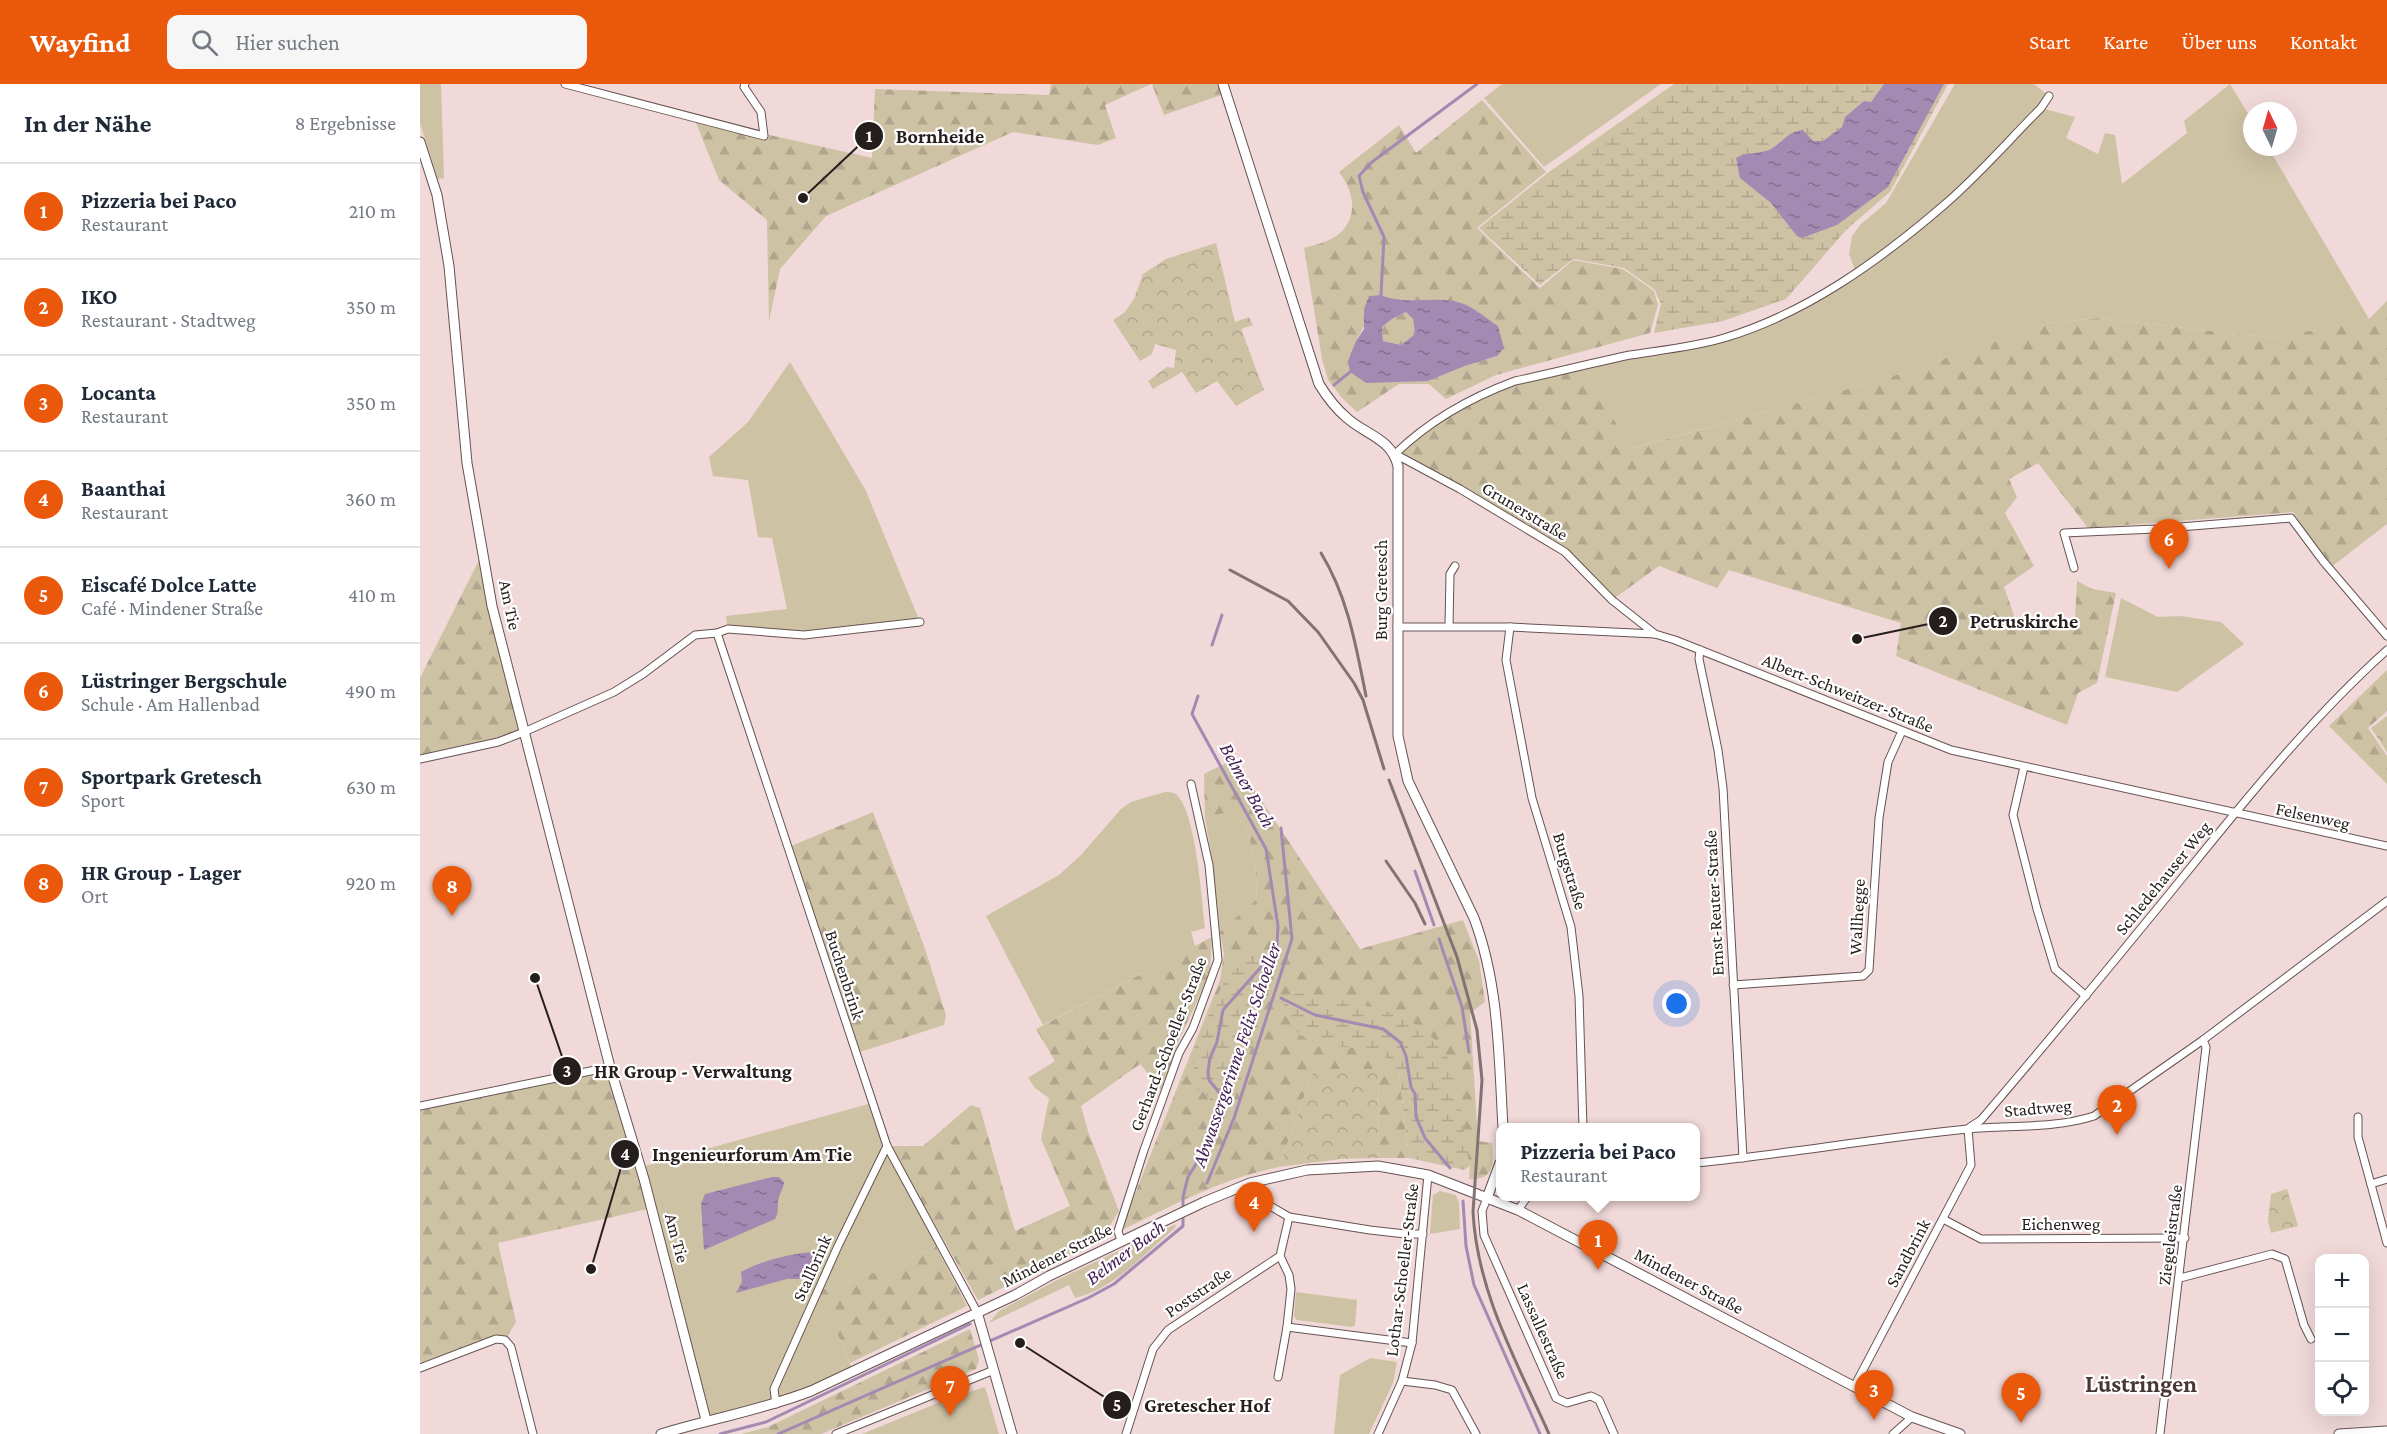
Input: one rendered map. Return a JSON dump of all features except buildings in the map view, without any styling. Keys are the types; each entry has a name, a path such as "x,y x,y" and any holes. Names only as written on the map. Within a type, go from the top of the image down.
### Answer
{"street":[{"path":"565,84 765,136 761,112 744,87 745,84"},
{"path":"1223,84 1319,384 1332,404 1348,420 1386,442 1395,454 1418,432 1455,407 1515,381 1630,355 1665,351 1723,338 1769,322 1818,298 1856,274 1945,204 2041,108 2049,96"},
{"name":"Am Tie","path":"420,142 437,195 449,266 467,463 492,606 610,1067 641,1167 706,1420"},
{"name":"Burg Gretesch","path":"1395,454 1398,466 1397,714 1402,759 1408,781 1482,939 1494,996 1503,1123"},
{"name":"Grunerstraße","path":"1395,454 1460,489 1565,552 1612,600 1654,634"},
{"path":"2074,568 2064,533 2291,518 2387,636"},
{"path":"1449,626 1450,574 1455,566"},
{"path":"420,759 498,742 614,692 643,674 695,635 717,633 728,629 804,635 920,622"},
{"name":"Albert-Schweitzer-Straße","path":"1397,627 1510,627 1654,634 1700,650 1951,750 2234,814"},
{"name":"Burgstraße","path":"1510,627 1506,660 1532,798 1571,927 1579,996 1583,1123"},
{"name":"Buchenbrink","path":"717,633 886,1146 977,1312"},
{"name":"Ernst-Reuter-Straße","path":"1700,650 1699,659 1718,750 1723,788 1743,1158"},
{"name":"Schledehauser Weg","path":"1968,1129 1981,1120 2086,996 2234,814 2321,715 2387,650"},
{"name":"Wallhegge","path":"1733,985 1863,976 1869,970 1879,818 1888,762 1902,731"},
{"path":"2024,767 2013,815 2037,909 2055,969 2086,996"},
{"name":"Gerhard-Schoeller-Straße","path":"1121,1241 1118,1231 1144,1150 1179,1053 1193,1028 1218,960 1209,865 1191,784"},
{"name":"Felsenweg","path":"2234,814 2387,846"},
{"name":"Stadtweg","path":"1700,1162 1968,1129 2076,1122 2094,1116 2203,1040 2387,901"},
{"name":"Ziegeleistraße","path":"2160,1434 2206,1047 2203,1040"},
{"path":"420,1106 610,1067"},
{"path":"2358,1117 2358,1137 2387,1243"},
{"name":"Sandbrink","path":"1854,1387 1971,1165 1968,1129"},
{"name":"Stallbrink","path":"776,1404 774,1389 886,1146"},
{"name":"Mindener Straße","path":"661,1434 706,1420 776,1404 811,1391 1121,1241 1250,1183 1287,1173 1336,1167 1378,1166 1428,1175 1518,1210 1911,1417 1960,1434"},
{"path":"1487,1198 1496,1174"},
{"name":"Lothar-Schoeller-Straße","path":"1378,1434 1402,1381 1412,1343 1428,1175"},
{"path":"2371,1184 2387,1179"},
{"path":"1250,1183 1260,1200 1289,1217 1370,1230 1423,1234"},
{"name":"Lassallestraße","path":"1487,1198 1482,1211 1484,1235 1556,1398 1567,1403 1591,1396 1599,1401 1614,1434"},
{"path":"1518,1210 1525,1201"},
{"path":"1278,1377 1291,1289 1289,1275 1280,1256 1289,1217"},
{"name":"Eichenweg","path":"1943,1219 1981,1239 2185,1238"},
{"path":"2180,1278 2272,1254 2285,1259 2304,1325 2311,1339"},
{"name":"Poststraße","path":"1126,1434 1153,1349 1168,1330 1280,1256"},
{"path":"977,1312 1012,1434"},
{"path":"1287,1327 1412,1343"},
{"path":"420,1368 496,1339 505,1340 511,1347 533,1434"},
{"path":"836,1434 994,1370"},
{"path":"1402,1381 1435,1385 1452,1390 1476,1434"},
{"path":"1893,1434 1911,1417"},
{"path":"2339,1434 2387,1431"}],"green space":[{"path":"420,84 441,84 444,178 438,179 420,123"},
{"path":"1051,84 1151,84 1105,105 1116,138 1098,145 1013,132 826,216 780,269 769,321 767,220 719,180 694,118 872,158 875,89 1049,95"},
{"path":"1152,84 1218,84 1221,95 1164,115"},
{"path":"1502,84 1661,84 1544,167 1484,98"},
{"path":"1674,84 1948,84 1890,192 1847,229 1786,299 1723,321 1654,333 1661,304 1655,290 1624,268 1573,259 1540,285 1479,228 1549,172"},
{"path":"1955,84 2034,84 2049,96 2041,108 2075,117 2066,138 2098,154 2105,133 2115,135 2122,184 2187,133 2184,121 2230,84 2243,105 2243,156 2273,156 2369,319 2273,338 2099,318 2049,323 1881,380 1629,449 1585,367 1723,338 1769,322 1856,273 1849,254 1852,236 1861,224 1886,203"},
{"path":"1482,100 1546,172 1477,228 1540,288 1573,260 1623,269 1654,291 1658,305 1650,333 1496,375 1446,399 1429,384 1399,384 1357,412 1328,380 1322,359 1304,248 1333,238 1348,222 1351,214 1351,197 1349,188 1339,172 1399,125 1416,153","holes":["1381,295 1394,300 1444,300 1497,356 1428,381 1399,381 1356,341"]},
{"path":"1216,243 1235,322 1249,317 1253,325 1241,329 1264,390 1236,406 1217,381 1196,393 1182,372 1153,389 1148,381 1167,367 1174,368 1176,350 1155,344 1152,354 1140,361 1113,320 1124,313 1134,299 1143,274 1166,259"},
{"path":"2387,301 2387,524 2330,568 2293,512 2088,528 2038,463 2009,479 2017,497 2005,513 2034,566 2004,587 2016,621 2075,620 2077,581 2092,589 2116,593 2097,683 2078,693 2067,725 1896,656 1901,623 1729,570 1717,588 1659,566 1612,600 1565,552 1395,454 1418,432 1499,387 1585,367 1630,449 1881,380 2049,323 2099,318 2273,338 2369,319"},
{"path":"1406,312 1413,319 1415,334 1401,345 1383,341 1382,327"},
{"path":"790,362 866,491 920,622 804,635 728,629 726,616 787,609 772,538 758,537 748,480 713,476 709,457 748,422"},
{"path":"483,552 524,732 498,742 420,759 420,678"},
{"path":"2121,598 2158,617 2180,616 2221,622 2244,644 2177,692 2105,677"},
{"path":"2387,670 2387,711 2368,728 2387,756 2387,784 2329,726"},
{"path":"2387,716 2387,752 2371,728"},
{"path":"1234,759 1360,949 1463,920 1479,961 1485,1002 1470,1013 1478,1141 1492,1143 1493,1150 1491,1169 1488,1174 1477,1179 1469,1179 1470,1166 1399,1073 1409,1158 1379,1158 1378,1070 1314,1069 1279,1167 1218,1185 1124,1229 1123,1224 1220,980 1224,954 1220,932 1257,899 1255,861 1246,825 1229,812 1205,818 1204,774"},
{"path":"1165,792 1174,793 1182,801 1188,816 1197,856 1205,928 1191,932 1195,946 1043,1025 986,916 1059,875 1081,855 1121,809 1131,802"},
{"path":"873,812 924,946 946,1015 944,1025 857,1053 791,846"},
{"path":"1229,812 1246,825 1255,861 1257,900 1220,932 1205,818"},
{"path":"1212,937 1210,973 1178,1042 1162,1091 1140,1064 1081,1106 1088,1131 1119,1211 1101,1240 978,1300 890,1146 923,1146 971,1105 980,1108 1015,1231 1070,1206 1041,1139 1049,1098 1035,1088 1028,1078 1055,1061 1036,1029"},
{"path":"1245,958 1268,959 1271,980 1269,992 1233,1104 1211,1117 1210,1100 1206,1094 1198,1091 1191,1054 1231,966"},
{"path":"1300,993 1368,1006 1390,1013 1412,1022 1430,1035 1444,1052 1454,1074 1470,1166 1464,1170 1409,1158 1399,1073 1390,1061 1379,1054 1320,1044 1296,1031 1281,998"},
{"path":"610,1067 652,1208 498,1243 516,1322 505,1340 496,1339 420,1368 420,1106"},
{"path":"1314,1069 1378,1069 1379,1158 1340,1159 1279,1167"},
{"path":"872,1103 887,1146 940,1244 897,1265 820,1291 853,1371 811,1391 706,1420 641,1167"},
{"path":"2287,1189 2298,1226 2271,1233 2268,1221 2271,1194"},
{"path":"1440,1191 1456,1195 1459,1203 1460,1229 1430,1234 1433,1195"},
{"path":"1176,1224 1175,1228 1140,1259 1103,1287 1075,1298 1069,1285 989,1323 999,1311 1059,1279"},
{"path":"936,1246 967,1306 850,1363 819,1291 897,1265"},
{"path":"1296,1292 1357,1300 1355,1325 1352,1327 1297,1320 1294,1316"},
{"path":"970,1329 979,1360 976,1369 821,1434 741,1434 768,1427"},
{"path":"1370,1358 1397,1362 1393,1383 1369,1434 1334,1434 1340,1375"},
{"path":"985,1387 999,1434 862,1434 950,1398"}],"water":[{"path":"1884,84 1944,84 1888,187 1837,225 1802,238 1797,236 1771,203 1740,178 1736,158 1769,150 1797,131 1803,130 1813,141 1823,141 1842,127 1845,117 1864,101 1871,102"},
{"path":"1381,295 1400,300 1441,300 1461,303 1476,310 1498,326 1504,348 1497,356 1428,381 1366,383 1350,372 1348,361 1364,329 1364,309 1369,296","holes":["1406,312 1413,319 1415,334 1401,345 1383,341 1382,327 1392,319"]},
{"path":"779,1177 784,1182 775,1219 704,1250 701,1204 705,1194"},
{"path":"811,1252 813,1266 807,1279 787,1279 736,1293 742,1282 741,1272 775,1259"}],"waterway":[{"name":"Belmer Bach","path":"1381,295 1384,237 1363,192 1359,176 1372,162 1477,84"},
{"name":"Belmer Bach","path":"1334,385 1350,372"},
{"name":"Belmer Bach","path":"1212,645 1222,615"},
{"name":"Belmer Bach","path":"1183,1208 1188,1177 1216,1132 1224,1114 1225,1105 1222,1096 1209,1080 1208,1072 1223,1010 1268,959 1277,945 1278,926 1266,849 1192,714 1198,696"},
{"name":"Abwassergerinne Felix Schoeller","path":"1207,1183 1234,1118 1292,939 1281,828"},
{"path":"1415,871 1434,925"},
{"path":"1439,939 1462,1007 1469,1052"},
{"path":"1281,998 1315,1015 1383,1029 1400,1042 1406,1056 1411,1087 1415,1094 1416,1117 1425,1138 1450,1168"},
{"path":"1463,1201 1466,1246 1474,1285 1540,1434"},
{"name":"Belmer Bach","path":"778,1434 1088,1298 1114,1284 1183,1226 1183,1215"},
{"name":"Abwassergerinne Felix Schoeller","path":"720,1434 766,1422 970,1324"}],"railway":[{"path":"1321,553 1344,604 1366,696"},
{"path":"1230,570 1288,601 1318,632 1354,683 1363,700 1384,769"},
{"path":"1389,780 1457,957 1477,1030 1482,1080 1473,1212 1482,1270 1500,1326 1549,1434"},
{"path":"1386,861 1415,903 1425,924"}],"place":[{"name":"Bornheide","path":"803,198"},
{"name":"Lüstringer Bergschule","path":"2169,569"},
{"name":"Petruskirche","path":"1857,639"},
{"name":"HR Group - Lager","path":"452,916"},
{"name":"HR Group - Verwaltung","path":"535,978"},
{"name":"IKO","path":"2117,1135"},
{"name":"Baanthai","path":"1254,1232"},
{"name":"Ingenieurforum Am Tie","path":"591,1269"},
{"name":"Pizzeria bei Paco","path":"1598,1270"},
{"name":"Gretescher Hof","path":"1020,1343"},
{"name":"Sportpark Gretesch","path":"950,1416"},
{"name":"Locanta","path":"1874,1420"},
{"name":"Eiscafé Dolce Latte","path":"2021,1423"}],"district":[{"name":"Lüstringen","path":"2141,1384"}]}
